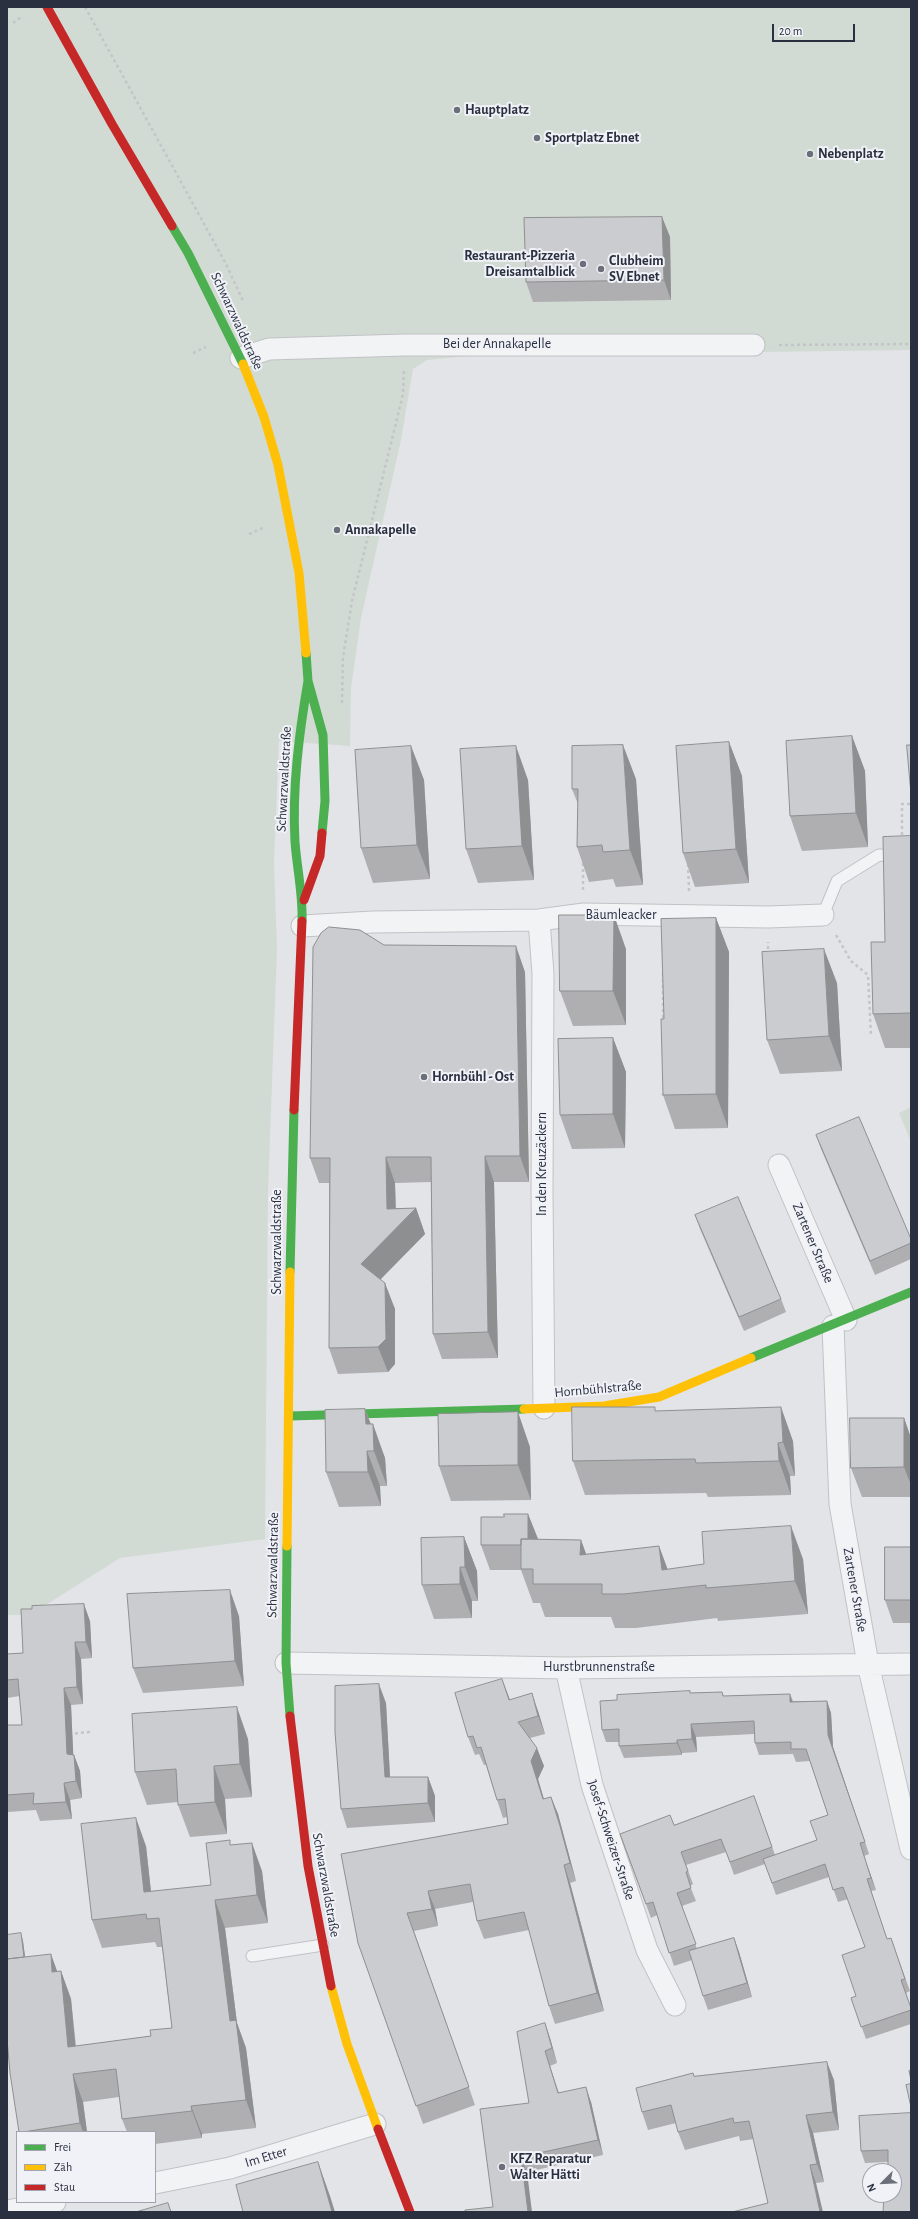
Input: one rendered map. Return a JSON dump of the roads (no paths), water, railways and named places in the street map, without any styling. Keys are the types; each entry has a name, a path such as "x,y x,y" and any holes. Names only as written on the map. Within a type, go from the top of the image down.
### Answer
{"main road":[{"name":"Schwarzwaldstraße","path":"47,7 112,124 188,252 241,358 264,417 278,466 299,573 308,680 323,735 325,801 320,856 304,903"},
{"name":"Schwarzwaldstraße","path":"308,680 299,735 294,799 295,843 304,903 291,1187 290,1416 286,1663 292,1750 300,1823 332,1988 375,2124 410,2212"},
{"name":"Hornbühlstraße","path":"290,1416 604,1406 659,1397 911,1292"}],"street":[{"name":"Bei der Annakapelle","path":"241,358 268,349 405,345 754,345"},
{"name":"Bäumleacker","path":"302,926 373,922 539,920 584,914 768,917 823,915"},
{"name":"In den Kreuzäckern","path":"539,920 543,974 542,1190 544,1408"},
{"name":"Zartener Straße","path":"779,1165 839,1323 840,1504 868,1664 911,1849"},
{"name":"Hurstbrunnenstraße","path":"286,1663 566,1668 911,1664"},
{"name":"Josef-Schweizer-Straße","path":"566,1668 592,1785 647,1950 675,2005"},
{"name":"Im Etter","path":"156,2183 230,2168 375,2124"},
{"path":"7,2211 50,2203"}],"lane":[{"path":"823,915 837,881 879,855 906,856"},
{"path":"252,1956 323,1945"}],"place":[{"name":"Hauptplatz","path":"457,110"},
{"name":"Sportplatz Ebnet","path":"537,138"},
{"name":"Nebenplatz","path":"810,154"},
{"name":"Restaurant-Pizzeria Dreisamtalblick","path":"583,264"},
{"name":"Clubheim SV Ebnet","path":"601,269"},
{"name":"Annakapelle","path":"337,530"},
{"name":"Hornbühl - Ost","path":"424,1077"},
{"name":"KFZ Reparatur Walter Hätti","path":"502,2167"}]}
